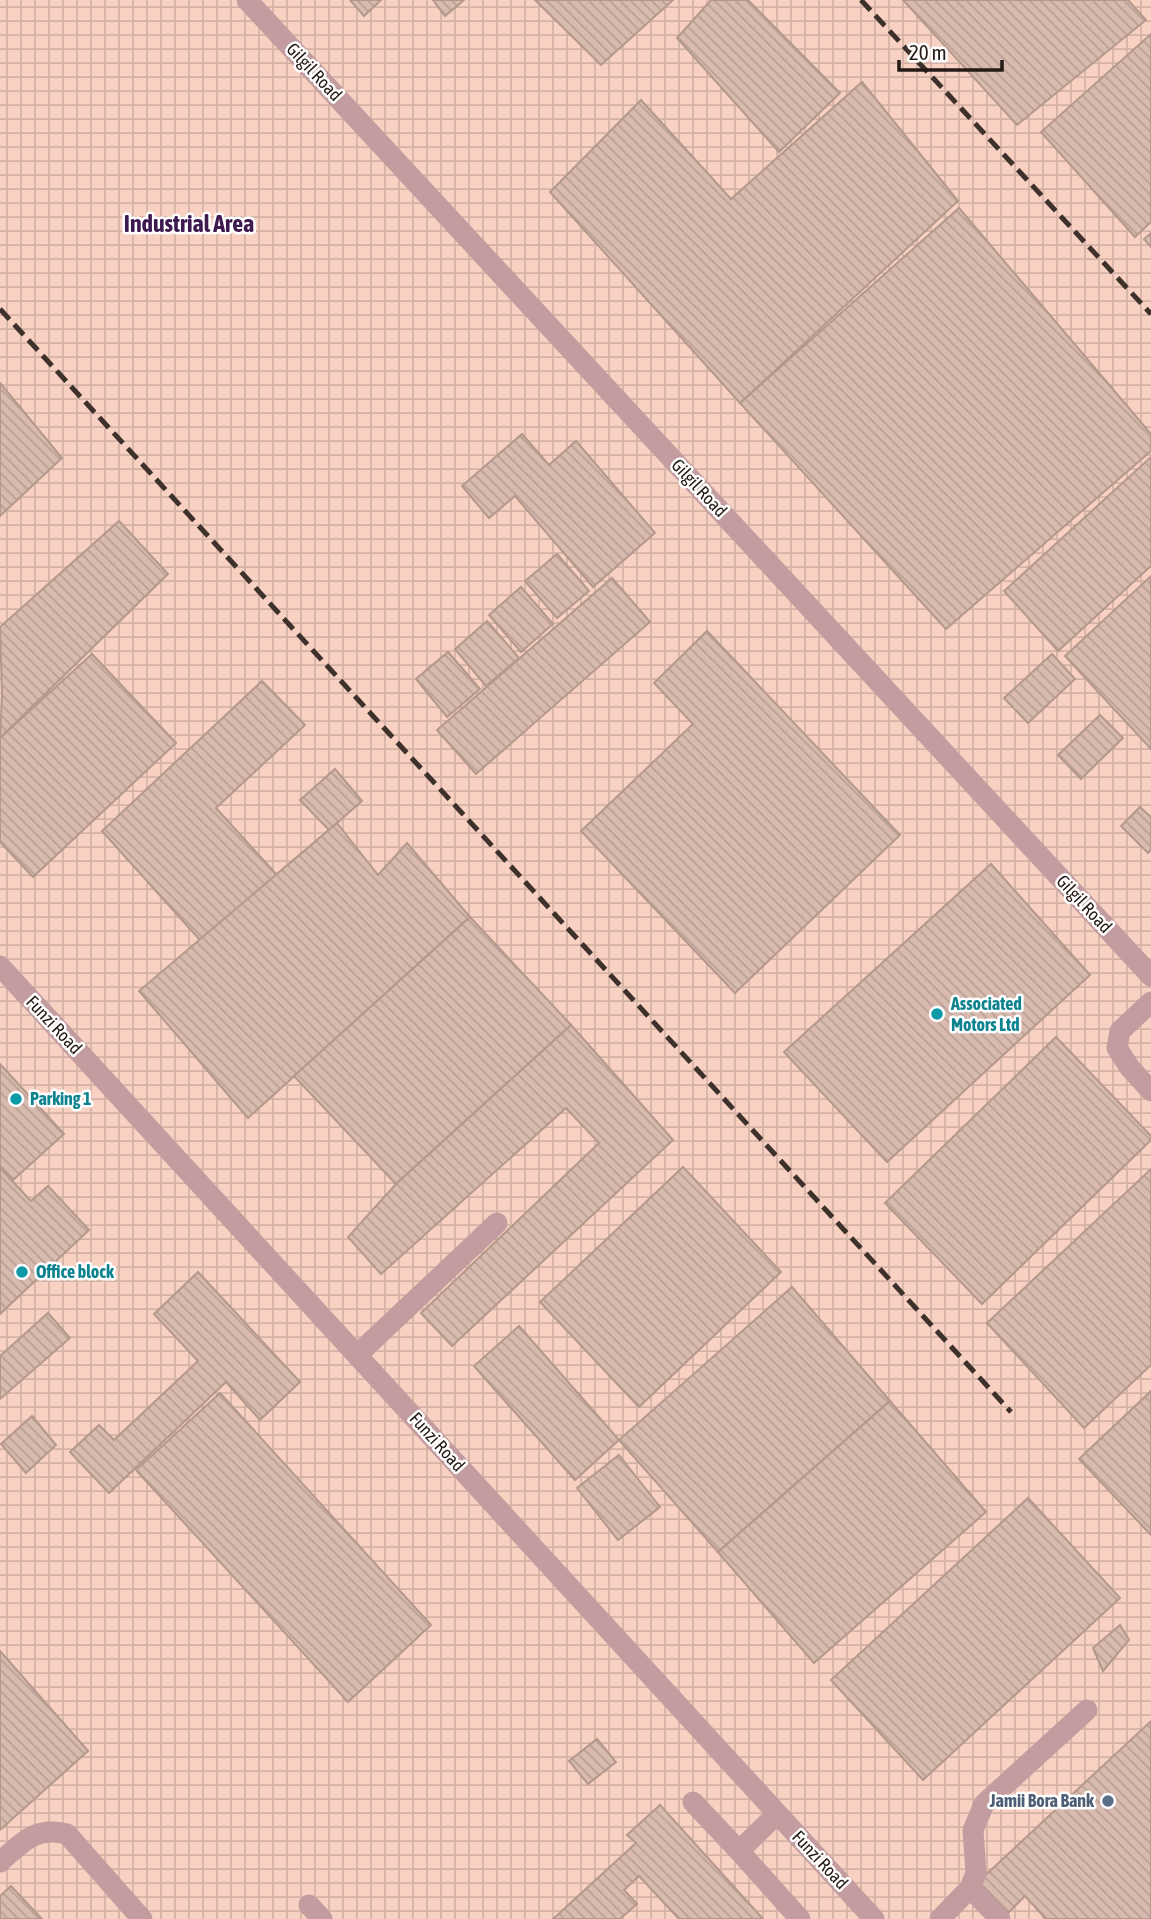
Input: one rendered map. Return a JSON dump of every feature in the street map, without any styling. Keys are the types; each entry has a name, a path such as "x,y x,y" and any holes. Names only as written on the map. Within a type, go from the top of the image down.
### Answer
{"lane":[{"name":"Gilgil Road","path":"247,0 1151,976"},
{"name":"Funzi Road","path":"0,966 874,1919"},
{"path":"1151,1002 1120,1031 1117,1048 1130,1068 1151,1091"},
{"path":"357,1355 497,1223"},
{"path":"940,1919 970,1888 975,1873 974,1830 984,1804 1087,1710"},
{"path":"693,1802 800,1919"},
{"path":"739,1851 777,1814"},
{"path":"0,1862 25,1840 38,1833 54,1831 67,1834 142,1919"},
{"path":"970,1888 1000,1919"}],"shaded area":[{"path":"0,0 1151,0 1151,1919 0,1919"}],"building":[{"path":"350,0 381,0 364,16"},
{"path":"433,0 464,0 445,16"},
{"path":"535,0 673,0 601,65"},
{"path":"711,0 748,0 840,93 779,152 677,38"},
{"path":"903,0 1128,0 1146,20 1017,125"},
{"path":"1151,34 1151,222 1135,237 1041,132"},
{"path":"862,82 958,201 740,403 550,192 641,100 731,199"},
{"path":"959,208 1151,434 1151,451 946,629 740,403"},
{"path":"1151,233 1151,247 1144,239"},
{"path":"0,383 62,458 0,516"},
{"path":"522,434 549,465 576,441 655,533 593,587 515,496 489,518 462,486"},
{"path":"1151,457 1151,566 1058,651 1004,591"},
{"path":"119,521 168,574 0,738 0,627"},
{"path":"557,554 589,591 557,618 525,581"},
{"path":"1151,576 1151,749 1065,656"},
{"path":"612,578 650,622 476,774 437,730"},
{"path":"521,587 553,624 521,652 489,615"},
{"path":"487,621 519,658 486,686 455,649"},
{"path":"707,631 900,835 735,993 581,831 693,724 654,683"},
{"path":"448,652 480,689 447,717 416,679"},
{"path":"92,654 176,743 33,877 0,842 0,738"},
{"path":"1052,654 1075,679 1028,723 1004,698"},
{"path":"262,681 305,725 216,808 277,875 200,940 102,831"},
{"path":"1100,715 1123,738 1081,779 1058,755"},
{"path":"335,769 362,801 329,830 300,800"},
{"path":"1140,807 1151,817 1151,850 1148,853 1121,826"},
{"path":"337,823 378,875 407,843 470,917 248,1118 139,991"},
{"name":"Associated Motors Ltd","path":"991,864 1090,975 887,1162 784,1052"},
{"path":"470,917 571,1025 396,1184 294,1076"},
{"path":"571,1025 673,1140 452,1346 421,1313 599,1143 566,1108 381,1274 348,1237 396,1184"},
{"path":"1056,1037 1151,1136 1151,1140 982,1304 885,1203"},
{"name":"Parking 1","path":"0,1064 64,1134 13,1180 0,1167"},
{"path":"683,1167 781,1272 639,1407 540,1302"},
{"name":"Office block","path":"0,1168 31,1201 48,1186 89,1230 0,1314"},
{"path":"1151,1169 1151,1365 1084,1428 987,1323"},
{"path":"198,1272 300,1382 260,1420 226,1382 109,1493 70,1452 99,1425 114,1440 198,1361 154,1314"},
{"path":"792,1287 890,1401 718,1552 619,1440"},
{"path":"48,1313 70,1338 0,1399 0,1356"},
{"path":"519,1326 619,1440 575,1480 474,1366"},
{"path":"1151,1391 1151,1535 1079,1459"},
{"path":"220,1393 431,1625 348,1702 136,1470"},
{"path":"890,1401 986,1512 814,1663 718,1552"},
{"path":"32,1416 56,1445 26,1473 1,1444"},
{"path":"619,1455 660,1507 618,1540 577,1488"},
{"path":"1028,1498 1120,1598 923,1780 831,1680"},
{"path":"1120,1625 1129,1640 1103,1671 1093,1648"},
{"path":"0,1651 88,1751 0,1830"},
{"name":"Jamii Bora Bank","path":"1151,1721 1151,1919 1046,1919 1025,1896 1008,1913 978,1882"},
{"path":"597,1739 616,1762 588,1784 569,1761"},
{"path":"660,1805 763,1919 679,1919 639,1876 624,1890 637,1904 620,1919 553,1919 636,1843 627,1835"},
{"path":"11,1886 42,1919 0,1919 0,1896"}],"railway":[{"path":"861,0 1151,314"},
{"path":"0,309 1011,1412"}],"place":[{"name":"Associated Motors Ltd","path":"937,1014"},
{"name":"Parking 1","path":"16,1099"},
{"name":"Office block","path":"22,1272"},
{"name":"Jamii Bora Bank","path":"1108,1801"}],"district":[{"name":"Industrial Area","path":"189,224"}]}
